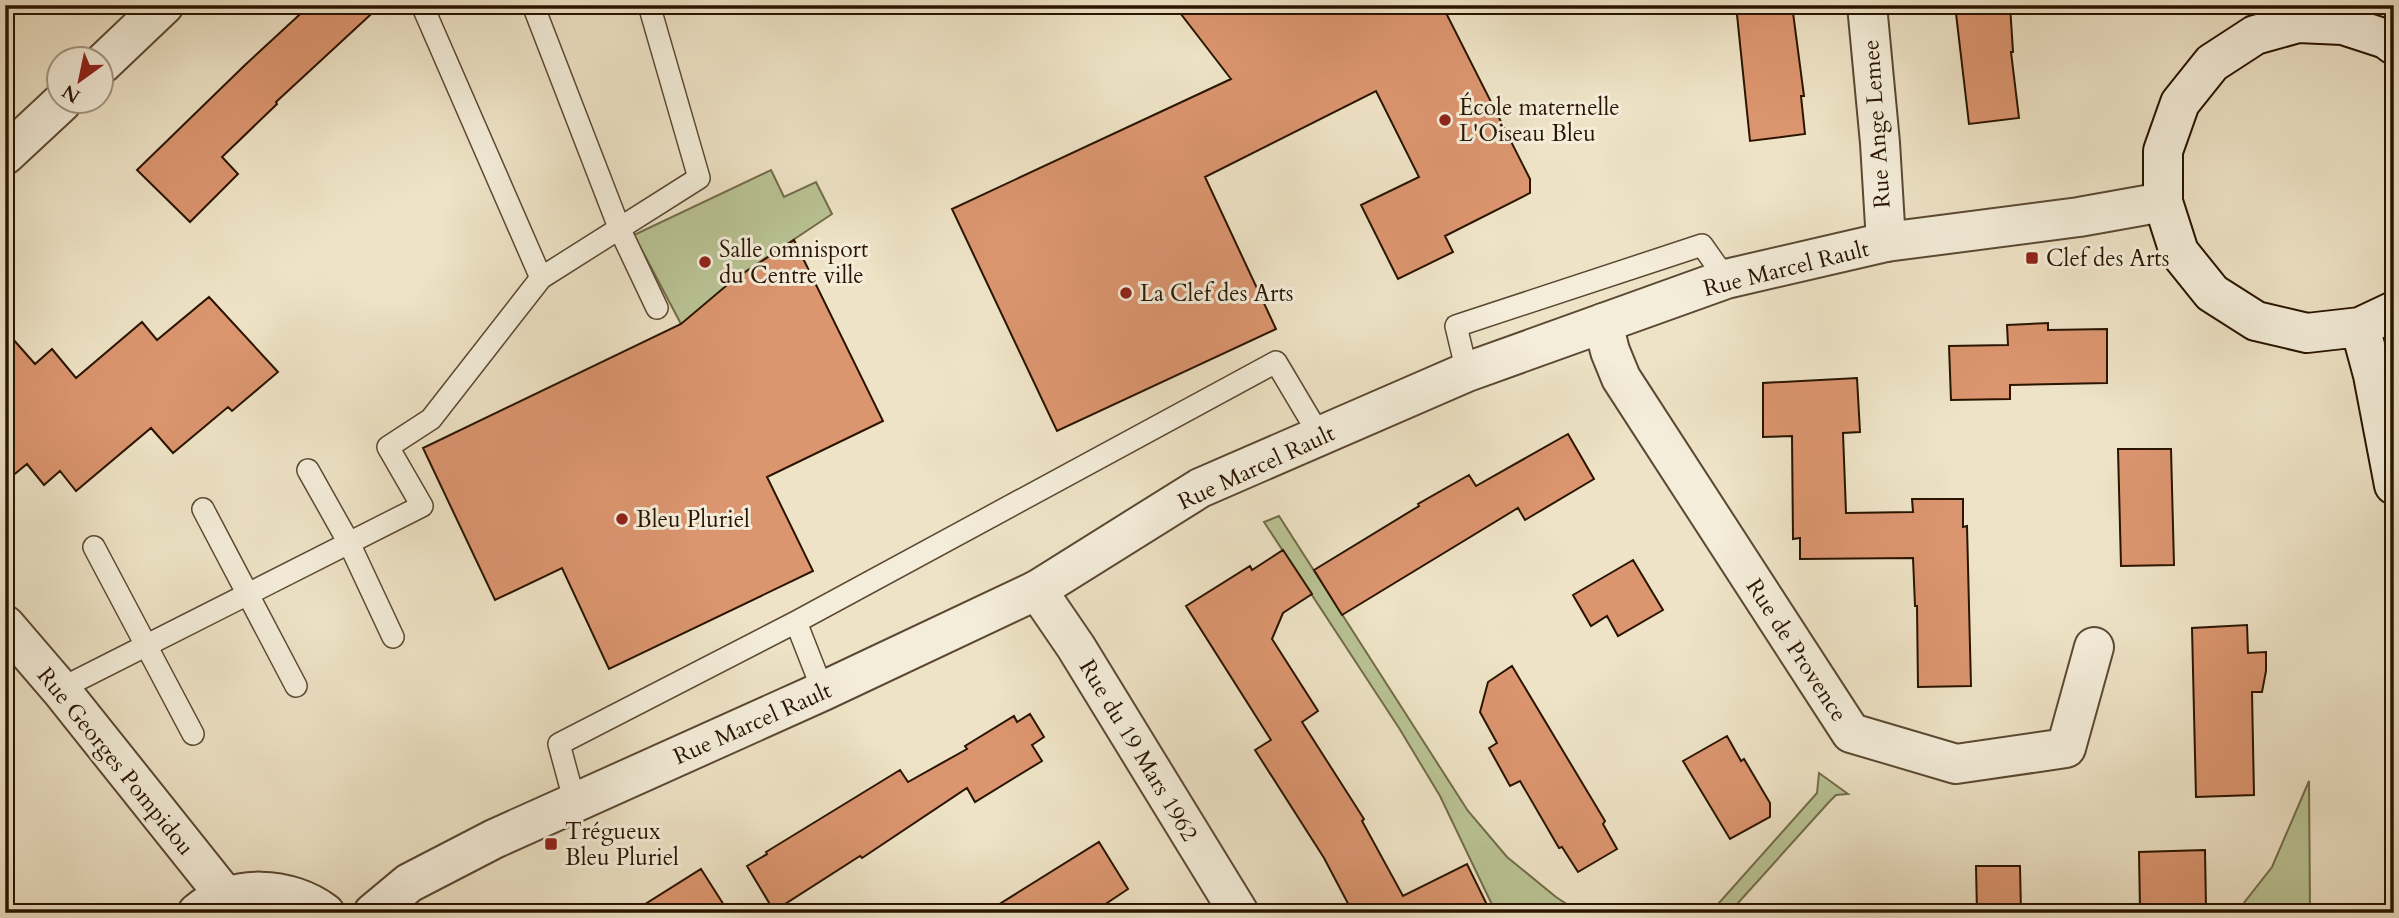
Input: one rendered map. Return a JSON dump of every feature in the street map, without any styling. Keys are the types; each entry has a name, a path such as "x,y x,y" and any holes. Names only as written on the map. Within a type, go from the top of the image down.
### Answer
{"street":[{"path":"116,51 164,5"},
{"name":"Rue Ange Lemee","path":"1867,5 1886,242"},
{"path":"2394,45 2386,39 2343,26 2252,20 2180,103 2163,151 2162,202 2179,252 2212,293 2256,321 2308,333 2360,327 2394,311"},
{"path":"5,155 47,116"},
{"name":"Rue Marcel Rault","path":"373,913 409,883 494,839 823,691 1037,590 1200,488 1467,372 1726,279 1886,242 2079,217 2162,202"},
{"name":"Rue de Provence","path":"1603,323 1621,378 1851,733 1956,764 2066,748 2094,647"},
{"path":"2360,327 2373,375 2394,485"},
{"name":"Rue du 19 Mars 1962","path":"1037,590 1076,647 1239,913"},
{"name":"Rue Georges Pompidou","path":"5,625 60,689 211,905"},
{"path":"211,905 259,891 292,896 324,913"}],"lane":[{"path":"422,5 541,278"},
{"path":"533,5 620,230 657,308"},
{"path":"60,689 422,506 388,447 431,419 541,278 699,178 649,5"},
{"path":"1467,372 1456,326 1702,245 1726,279"},
{"path":"575,803 559,744 796,622 1276,362 1320,436"},
{"path":"308,470 349,543 393,637"},
{"path":"203,509 296,686"},
{"path":"94,547 193,733"},
{"path":"796,622 823,691"}],"green space":[{"name":"Salle omnisport du Centre ville","path":"771,170 784,197 816,182 832,214 733,280 700,311 681,324 634,235"},
{"path":"1279,516 1468,811 1507,857 1580,913 1496,913 1440,796 1399,728 1264,522"},
{"path":"1819,773 1848,794 1836,795 1729,913 1710,913 1817,793"},
{"path":"2309,781 2310,913 2236,913 2272,867"}],"building":[{"path":"310,5 381,5 276,102 277,104 222,157 238,174 190,222 137,170"},
{"path":"1174,5 1442,5 1530,179 1530,193 1445,236 1453,252 1398,279 1361,205 1419,177 1376,91 1205,177 1276,329 1057,431 952,209 1231,79"},
{"path":"1736,5 1792,5 1804,96 1801,96 1805,134 1750,141"},
{"path":"1955,5 2010,5 2011,52 2019,118 1969,124"},
{"name":"Bleu Pluriel","path":"794,240 883,421 767,477 813,571 609,669 562,568 495,600 423,448 681,324 733,280"},
{"path":"209,297 278,372 232,411 228,407 173,453 151,428 76,491 60,471 44,485 27,464 5,482 5,330 35,364 52,349 76,378 142,322 157,340"},
{"path":"2048,323 2048,330 2107,329 2107,383 2010,385 2010,399 1951,400 1949,346 2008,345 2007,325"},
{"path":"1857,378 1860,432 1843,433 1846,513 1913,512 1912,499 1963,499 1963,527 1967,526 1971,686 1918,687 1917,606 1913,558 1800,559 1800,538 1793,539 1792,436 1763,437 1763,383"},
{"path":"1568,434 1594,479 1525,520 1518,508 1342,615 1314,570 1469,475 1476,486"},
{"path":"2118,449 2171,449 2174,565 2121,566"},
{"path":"1283,550 1312,594 1283,613 1272,639 1318,711 1302,722 1364,819 1362,821 1403,896 1467,864 1491,913 1353,913 1324,858 1255,750 1271,740 1186,606 1250,566 1252,570"},
{"path":"1633,560 1663,610 1618,636 1607,616 1591,626 1573,595"},
{"path":"2247,625 2248,653 2266,652 2262,692 2252,692 2254,795 2196,797 2192,628"},
{"path":"1512,666 1605,821 1603,824 1617,849 1578,872 1562,847 1559,848 1520,781 1510,786 1489,748 1497,743 1480,712 1488,682"},
{"path":"1030,714 1044,737 1032,745 1042,761 975,802 967,788 862,858 860,856 774,911 747,866 900,770 908,782 967,749 965,746 1014,716 1017,722"},
{"path":"1727,736 1770,803 1770,817 1730,839 1683,761"},
{"path":"1099,842 1128,889 1092,913 985,913"},
{"path":"2205,850 2206,908 2140,910 2139,852"},
{"path":"1976,866 2020,866 2021,913 1977,913"},
{"path":"701,869 729,913 631,913"}],"place":[{"name":"École maternelle L'Oiseau Bleu","path":"1445,120"},
{"name":"Clef des Arts","path":"2032,258"},
{"name":"Salle omnisport du Centre ville","path":"705,262"},
{"name":"La Clef des Arts","path":"1126,293"},
{"name":"Bleu Pluriel","path":"622,519"},
{"name":"Trégueux Bleu Pluriel","path":"551,844"}]}
